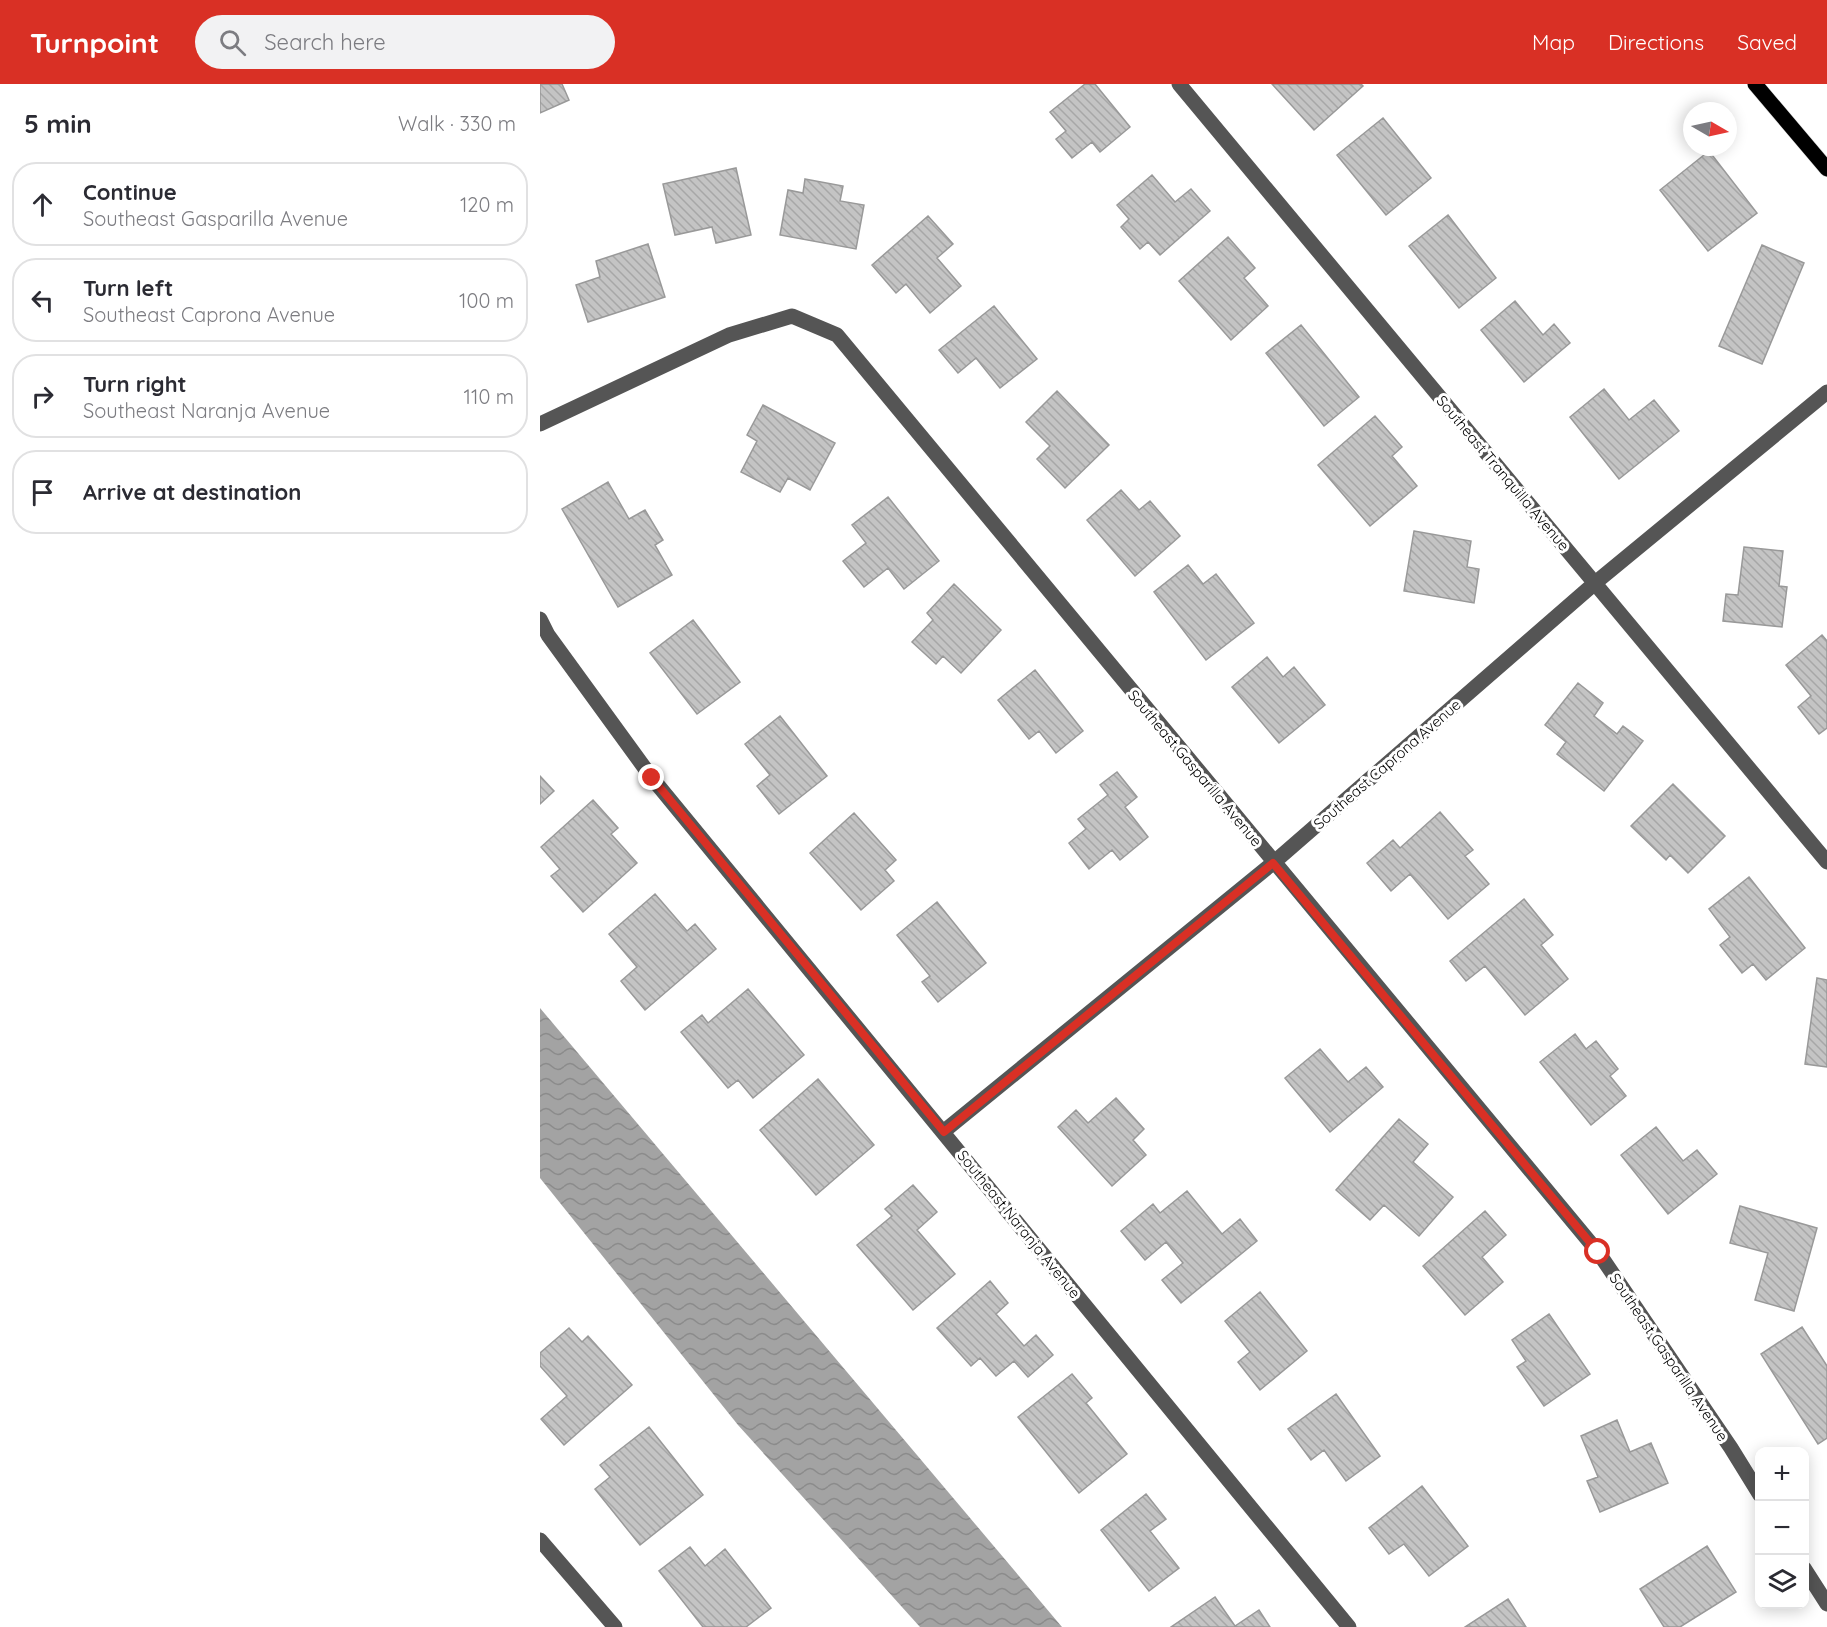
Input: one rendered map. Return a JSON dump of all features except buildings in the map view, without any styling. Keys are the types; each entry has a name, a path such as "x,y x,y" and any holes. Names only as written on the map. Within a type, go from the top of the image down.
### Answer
{"main road":[{"path":"1755,84 1827,169"}],"street":[{"name":"Southeast Tranquilla Avenue","path":"1179,84 1827,862"},
{"name":"Southeast Gasparilla Avenue","path":"540,424 729,335 792,316 837,335 1598,1252 1755,1487"},
{"name":"Southeast Caprona Avenue","path":"944,1132 1273,863 1595,583 1827,392"},
{"name":"Southeast Naranja Avenue","path":"540,620 548,635 652,778 1349,1627"},
{"path":"540,1540 615,1627"},
{"path":"1809,1576 1827,1604"}],"water":[{"path":"540,1008 1062,1627 920,1627 738,1425 540,1178"}],"route":[{"path":"652,778 944,1132 1273,863 1598,1252"}]}
